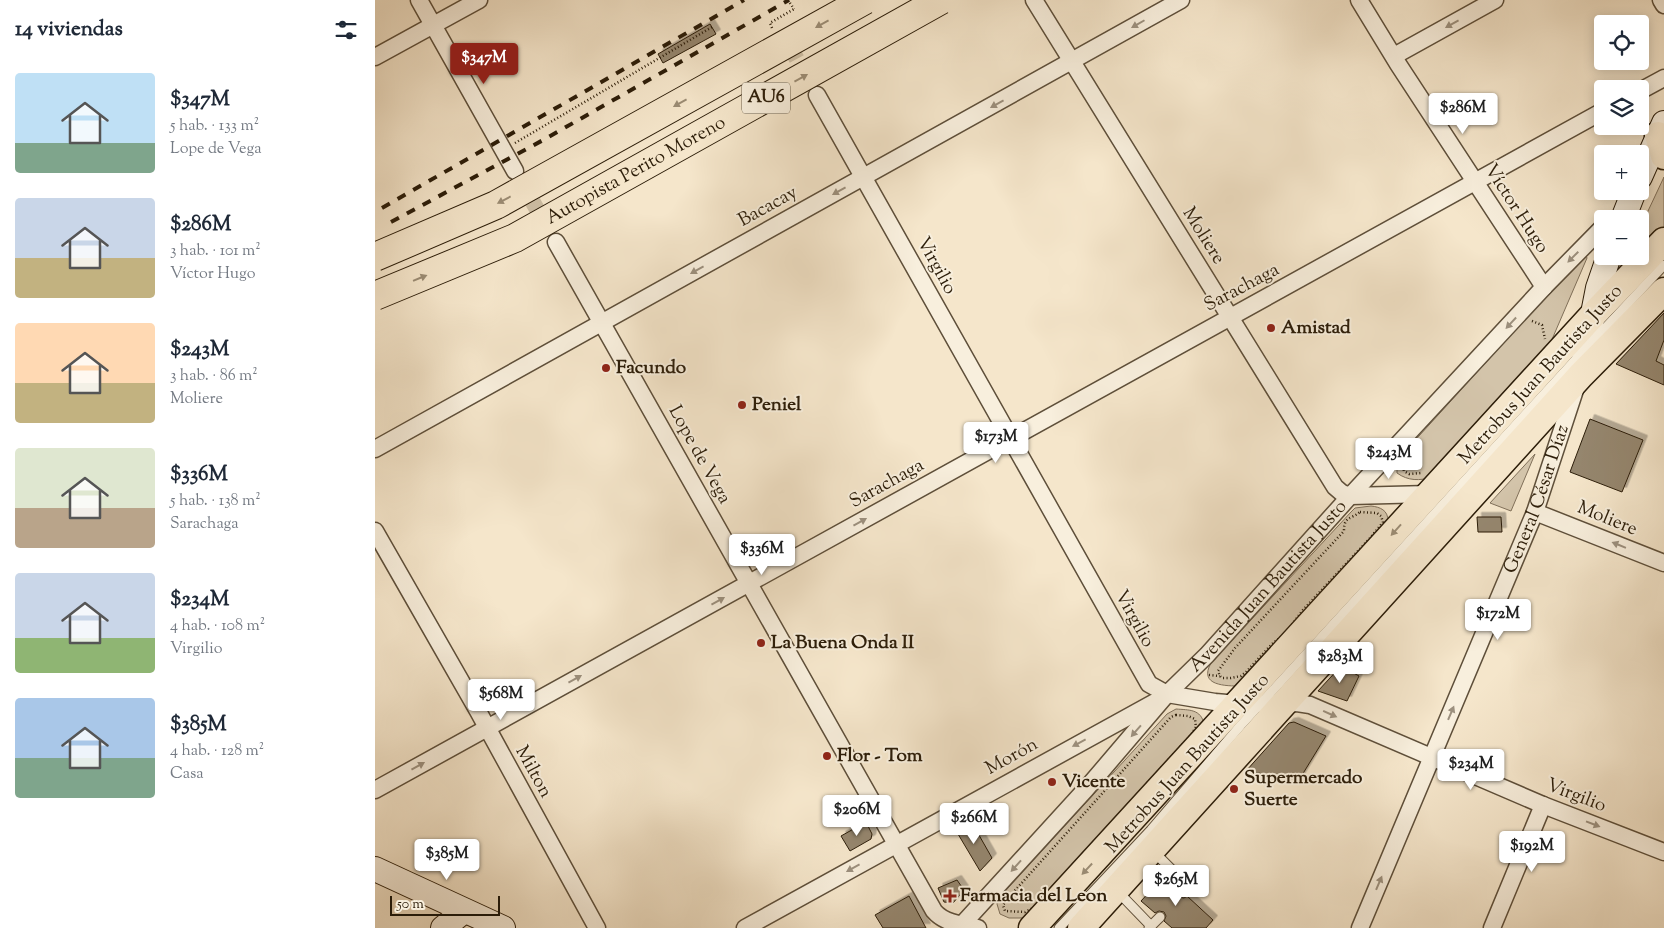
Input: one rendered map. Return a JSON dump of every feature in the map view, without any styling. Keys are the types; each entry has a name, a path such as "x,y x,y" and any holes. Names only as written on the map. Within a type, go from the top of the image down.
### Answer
{"highway":[{"name":"Autopista Perito Moreno","path":"375,257 496,205 865,0"},
{"name":"Autopista Perito Moreno","path":"375,296 515,238 941,0"}],"main road":[{"path":"1081,928 1152,850 1427,483 1664,241"},
{"path":"1032,928 1261,703 1664,291"}],"street":[{"path":"419,0 515,171"},
{"path":"375,57 479,0"},
{"name":"Moliere","path":"1034,0 1335,487 1342,493 1350,496"},
{"name":"Bacacay","path":"375,449 1181,0"},
{"name":"Víctor Hugo","path":"1359,0 1544,287"},
{"path":"1394,56 1495,0"},
{"path":"1661,0 1664,5"},
{"path":"1649,86 1664,78"},
{"name":"Virgilio","path":"817,95 1149,684 1167,694 1261,703 1310,705 1543,805 1664,852"},
{"name":"Sarachaga","path":"375,790 1594,116"},
{"path":"1649,161 1662,138"},
{"name":"Avenida Juan Bautista Justo","path":"960,926 1086,789 1167,694 1207,655 1350,496 1544,287 1594,236"},
{"name":"Lope de Vega","path":"556,242 895,844 940,918 960,926 978,928"},
{"name":"General César Díaz","path":"1359,928 1535,512 1581,375 1591,317 1606,265"},
{"path":"1350,496 1427,483"},
{"name":"Moliere","path":"1535,512 1664,563"},
{"name":"Milton","path":"375,531 487,728 597,928"},
{"name":"Morón","path":"745,928 1167,694"},
{"path":"1492,928 1543,805"},
{"path":"375,869 503,928"},
{"path":"443,928 465,911"}],"lane":[{"name":"Metrobus Juan Bautista Justo","path":"1059,928 1151,830 1261,703 1664,265"},
{"path":"1152,850 1185,883 1183,892"},
{"path":"1113,894 1123,897 1150,927 1160,916"}],"path":[{"path":"770,23 793,9 788,0"},
{"path":"503,150 713,27"},
{"path":"1537,314 1531,321 1541,325 1545,340 1543,344"},
{"path":"1405,471 1403,466 1408,458"},
{"path":"1397,471 1405,471 1427,483"},
{"path":"1207,675 1223,678 1241,676 1272,644 1286,633 1302,611 1379,528 1383,522 1380,514 1360,512 1346,520 1343,525 1343,531 1221,665 1218,671 1219,676"},
{"path":"1176,715 1193,717 1196,727 1191,735 1035,907 1025,912 1005,911 1003,904 1171,717 1176,715"}],"shaded area":[{"path":"1664,177 1664,227 1649,242 1648,210"},
{"path":"1586,255 1587,258 1550,344 1432,477 1414,480 1405,478 1397,473 1399,458"},
{"path":"1535,454 1511,511 1490,503"},
{"path":"1371,506 1383,510 1387,514 1388,521 1241,686 1221,685 1211,680 1208,676 1208,671 1211,663 1355,508"},
{"path":"1176,709 1194,711 1200,715 1204,724 1025,918 1009,918 1000,914 997,904 998,899 1167,714"}],"building":[{"path":"710,24 716,34 663,63 658,54"},
{"path":"1664,313 1664,340 1656,361 1664,365 1664,385 1616,364"},
{"path":"1590,419 1643,440 1622,492 1570,472"},
{"path":"1477,517 1501,517 1502,532 1478,532"},
{"path":"1341,666 1359,676 1347,701 1318,691"},
{"path":"1294,722 1326,736 1299,780 1246,771 1289,723"},
{"path":"971,821 992,858 980,871 955,829"},
{"path":"866,822 872,834 871,839 850,851 841,836"},
{"path":"1164,876 1178,888 1177,893 1179,897 1184,898 1187,896 1213,920 1206,928 1172,928 1164,921 1166,916 1164,912 1159,911 1155,913 1141,901"},
{"name":"Farmacia del Leon","path":"957,880 964,890 953,903 944,902 938,888"},
{"path":"909,896 926,928 883,928 875,915"}],"tunnel":[{"path":"789,45 810,83"},
{"path":"521,181 548,229"}],"railway":[{"path":"382,208 744,0"},
{"path":"391,222 545,139 789,0"}],"place":[{"name":"Amistad","path":"1271,328"},
{"name":"Facundo","path":"606,368"},
{"name":"Peniel","path":"742,405"},
{"name":"La Buena Onda II","path":"761,643"},
{"name":"Flor - Tom","path":"827,756"},
{"name":"Vicente","path":"1052,782"},
{"name":"Supermercado Suerte","path":"1234,789"},
{"name":"Farmacia del Leon","path":"950,896"}]}
